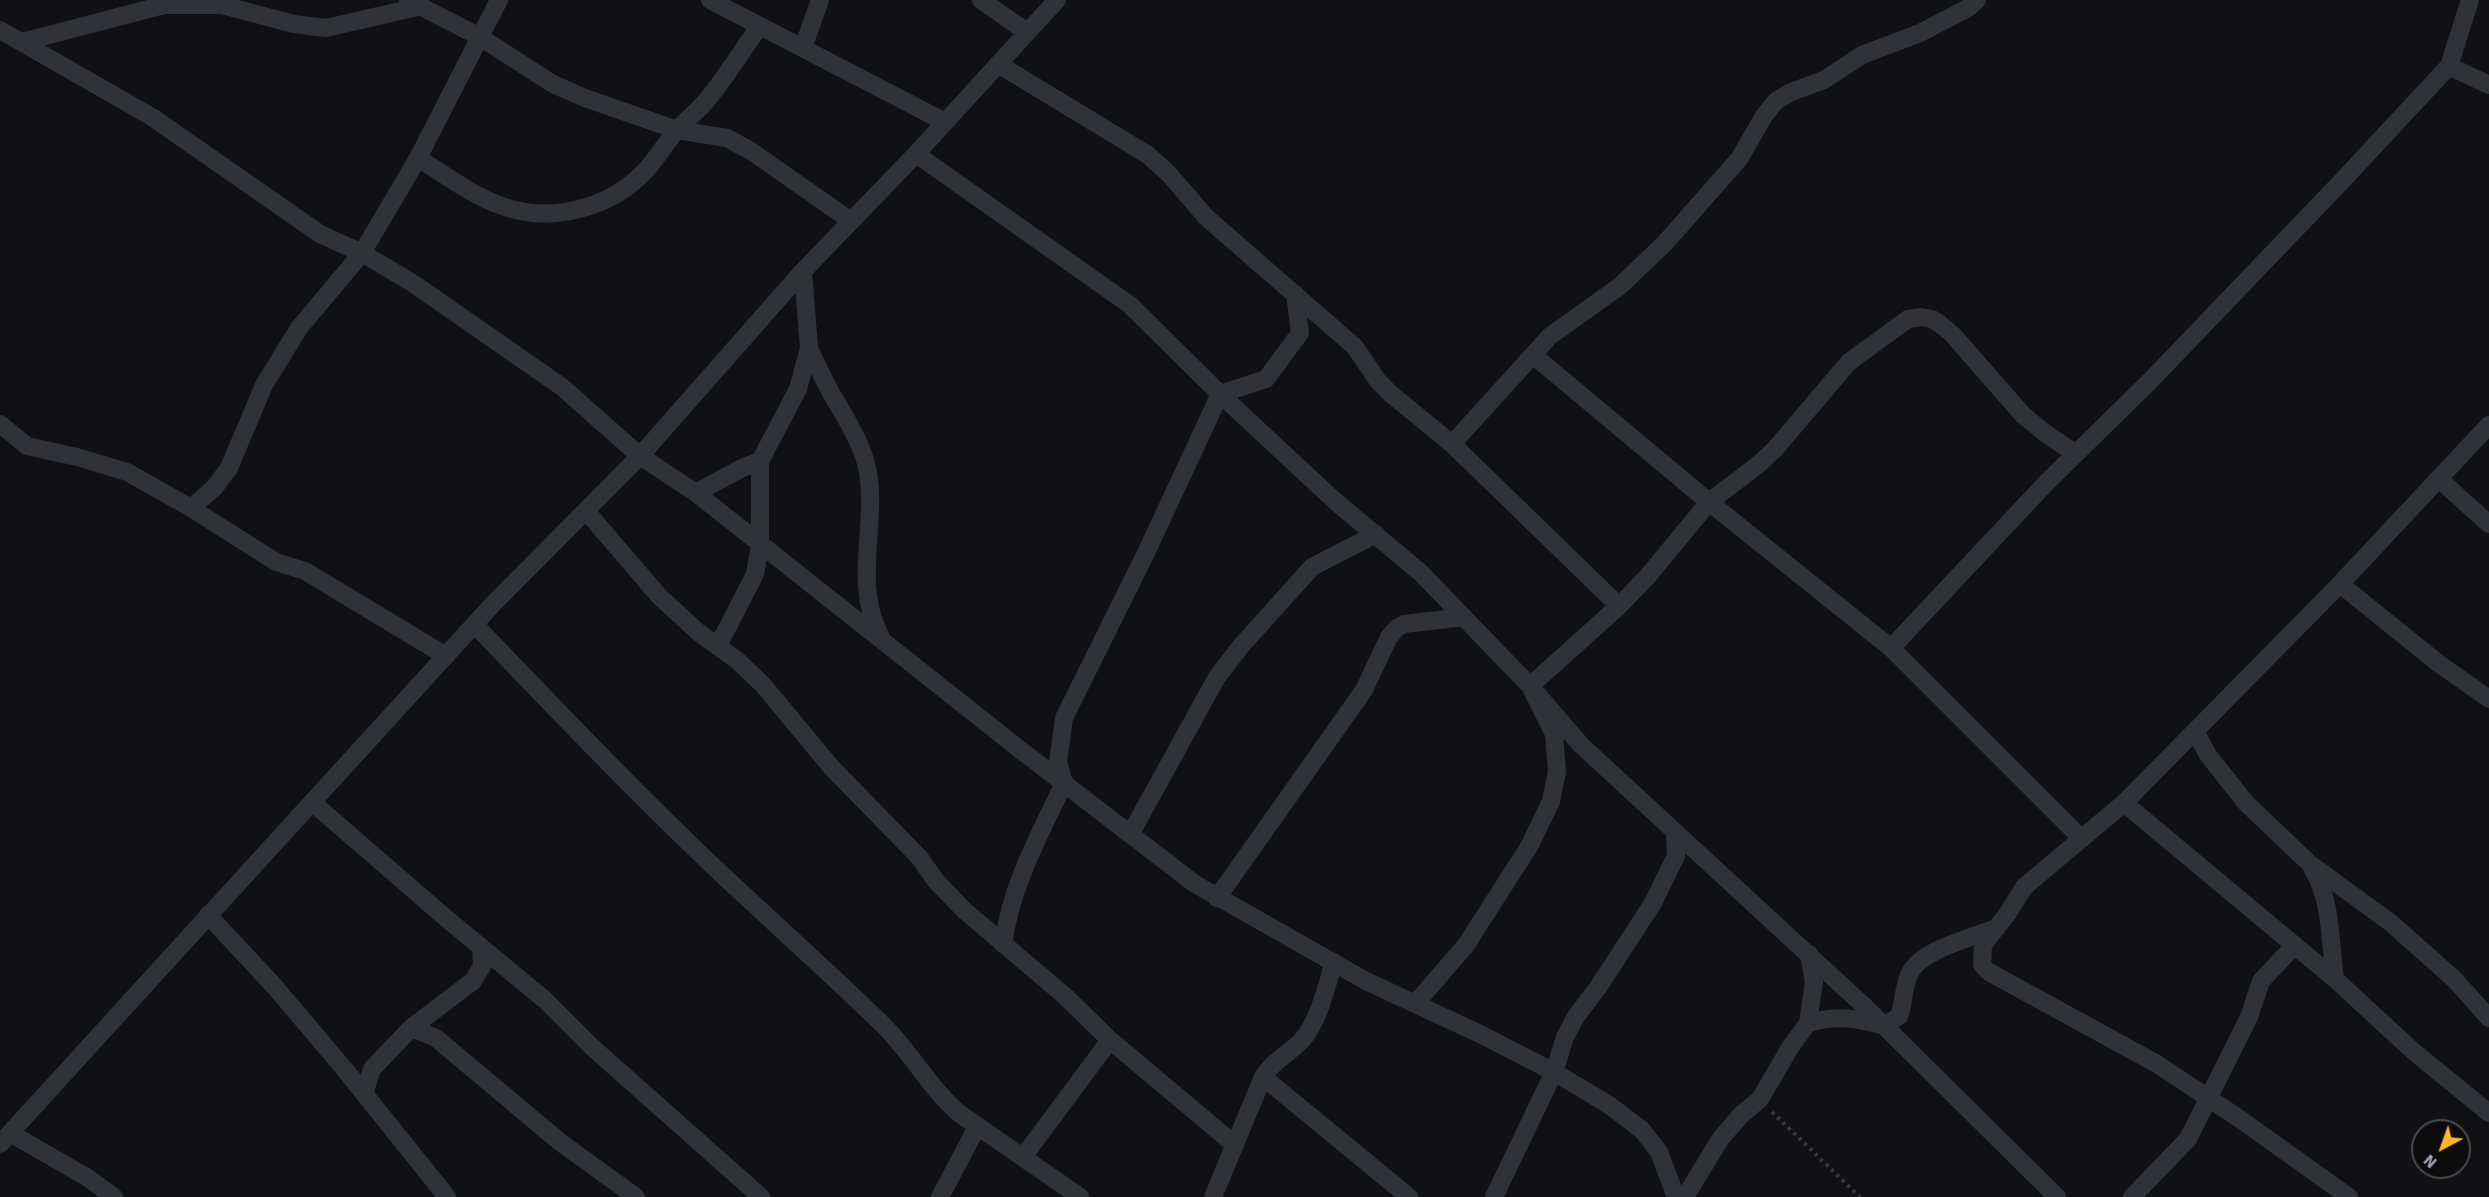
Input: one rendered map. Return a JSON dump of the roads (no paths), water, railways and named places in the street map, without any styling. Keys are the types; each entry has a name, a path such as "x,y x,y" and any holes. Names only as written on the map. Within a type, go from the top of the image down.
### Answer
{"street":[{"path":"191,508 214,488 229,468 264,385 299,328 362,253 418,158 499,0"},
{"path":"710,0 945,122"},
{"path":"802,48 820,0"},
{"path":"981,0 1027,32"},
{"path":"114,1197 88,1178 5,1138 475,624 640,456 803,271 916,154 1057,0"},
{"path":"1452,444 1550,336 1620,286 1665,243 1739,159 1764,116 1776,101 1791,92 1824,80 1862,55 1920,33 1968,8 1977,0"},
{"path":"1891,648 2076,454 2150,381 2449,66 2470,0"},
{"path":"22,42 164,5 223,3 294,24 326,28 415,3 480,37 553,84 585,98 676,130 727,138 751,151 851,220"},
{"path":"418,158 485,199 507,208 537,212 569,212 597,204 642,175 657,159 676,130 708,100 760,26"},
{"path":"0,30 152,117 320,234 362,253 414,284 562,387 640,456 696,493 1195,884 1366,981 1480,1034 1554,1072 1610,1105 1642,1130 1659,1152 1676,1197"},
{"path":"998,64 1148,155 1169,174 1206,217 1355,347 1378,381 1390,394 1452,444 1619,606"},
{"path":"2449,66 2489,85"},
{"path":"916,154 1130,305 1220,394 1335,501 1421,573 1530,686 1581,746 1885,1026 2057,1197"},
{"path":"718,646 752,582 760,545 760,461 798,389 809,348 803,271"},
{"path":"1003,944 1008,909 1020,875 1064,783 1058,762 1064,718 1146,553 1220,394 1266,379 1300,333 1295,294"},
{"path":"1530,686 1619,606 1648,576 1709,502 1759,464 1775,448 1849,362 1908,319 1932,318 1953,335 2024,415 2045,433 2076,454"},
{"path":"809,348 848,422 868,469 871,494 867,599 871,619 880,637"},
{"path":"1533,355 1709,502 1891,648 2081,838"},
{"path":"0,424 27,446 77,457 127,472 191,508 276,562 305,571 446,656"},
{"path":"2349,1197 2208,1098 2147,1059 1989,972 1982,965 1981,956 1983,945 2008,913 2024,887 2124,803 2340,584 2489,425"},
{"path":"696,493 760,461"},
{"path":"2439,479 2489,524"},
{"path":"586,511 659,596 698,632 738,661 763,685 832,768 919,857 936,881 965,910 1066,998 1110,1040 1235,1145"},
{"path":"1131,833 1217,677 1241,645 1312,567 1376,534"},
{"path":"2340,584 2438,663 2489,699"},
{"path":"1217,898 1364,690 1389,637 1404,624 1464,617"},
{"path":"475,624 579,733 713,866 882,1023 916,1061 942,1099 978,1127 1080,1197"},
{"path":"1415,1004 1466,945 1530,846 1551,801 1557,772 1554,734 1530,686"},
{"path":"2195,731 2208,754 2246,803 2310,864 2391,923 2454,979 2489,1018"},
{"path":"313,803 545,1000 592,1047 761,1197"},
{"path":"2124,803 2335,979 2413,1051 2489,1113"},
{"path":"1494,1197 1554,1072 1565,1037 1575,1018 1642,922 1676,856 1675,834"},
{"path":"1676,856 1697,852"},
{"path":"2310,864 2319,878 2326,901 2335,979"},
{"path":"208,915 346,1071 447,1197"},
{"path":"1808,1023 1829,1017 1841,1017 1885,1026 1899,1016 1905,988 1914,967 1943,947 1993,930"},
{"path":"2132,1197 2188,1139 2248,1017 2261,981 2294,946"},
{"path":"364,1094 372,1069 411,1028 473,981 482,966 481,947"},
{"path":"1685,1197 1721,1138 1741,1115 1760,1099 1791,1046 1808,1023 1814,982 1809,954"},
{"path":"1213,1197 1263,1077 1272,1065 1301,1041 1311,1026 1334,962"},
{"path":"436,1009 436,1038"},
{"path":"411,1028 436,1038 560,1142 636,1197"},
{"path":"1023,1156 1110,1040"},
{"path":"346,1071 372,1069"},
{"path":"1263,1077 1409,1197"},
{"path":"940,1197 978,1127"}]}
